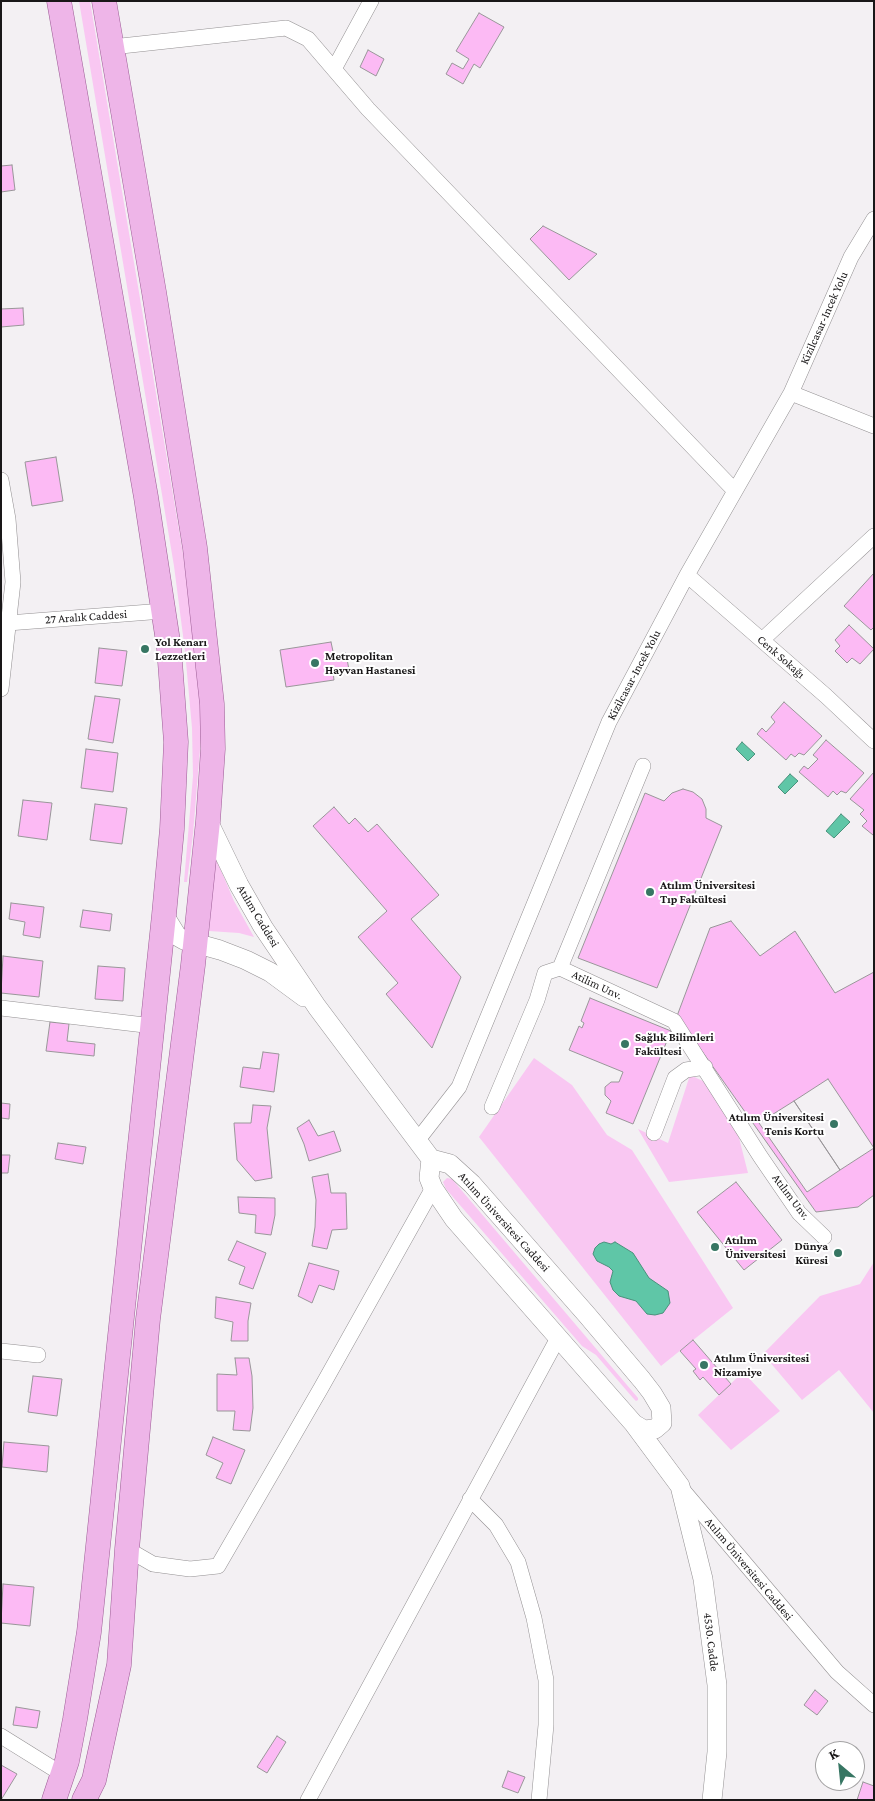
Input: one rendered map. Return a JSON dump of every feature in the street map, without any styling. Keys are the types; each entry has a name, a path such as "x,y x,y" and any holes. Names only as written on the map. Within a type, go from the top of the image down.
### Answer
{"main road":[{"path":"54,1800 75,1719 89,1632 164,916 172,829 176,742 173,686 144,487 59,1"},
{"path":"84,1800 94,1780 120,1666 127,1549 148,1319 195,943 208,820 212,749 212,704 196,548 104,1"}],"street":[{"path":"334,69 371,1"},
{"path":"112,47 286,28 308,39 368,109 735,491"},
{"name":"Kizilcasar-Incek Yolu","path":"418,1140 459,1087 609,722 687,575 791,393 851,257 874,219"},
{"path":"791,393 874,426"},
{"path":"1,480 8,519 8,622 1,689"},
{"path":"762,640 874,536"},
{"name":"Cenk Sokağı","path":"687,575 874,741"},
{"name":"27 Aralık Caddesi","path":"8,622 163,611"},
{"path":"560,968 643,766"},
{"name":"Atılım Caddesi","path":"208,820 239,885 264,927 317,1007 431,1159"},
{"name":"Atılım Caddesi","path":"164,916 177,936 246,960 270,972 317,1007"},
{"name":"Atilim Unv.","path":"492,1107 537,1000 545,973 560,968 674,1020 760,1156"},
{"path":"1,1008 153,1026"},
{"path":"654,1133 675,1078 686,1070 705,1067"},
{"name":"Atılım Unv.","path":"760,1156 800,1213 824,1237"},
{"name":"Atılım Üniversitesi Caddesi","path":"634,1424 644,1430 654,1429 662,1423 660,1408 652,1393 588,1315 472,1184 450,1164 431,1159 429,1178 433,1188 454,1219 634,1424 680,1486 837,1672 874,1706"},
{"path":"127,1549 153,1564 190,1569 218,1566 321,1388 433,1188"},
{"path":"308,1800 558,1338"},
{"path":"1,1351 38,1355"},
{"name":"4530. Cadde","path":"680,1486 703,1579 717,1685 717,1752 712,1800"},
{"path":"470,1499 496,1525 518,1562 534,1618 546,1680 546,1725 538,1800"},
{"path":"1,1736 62,1774"}],"shaded area":[{"path":"79,1 90,1 183,554 195,640 199,673 201,737 187,882 184,882 193,776 192,728 185,651 174,566"},
{"path":"742,742 755,754 748,761 736,749"},
{"path":"790,774 798,781 785,794 778,787"},
{"path":"841,814 850,822 834,838 826,831"},
{"path":"215,856 234,901 254,937 239,933 209,931"},
{"path":"534,1058 572,1085 607,1135 632,1150 733,1308 661,1366 479,1137"},
{"path":"690,1075 705,1082 737,1130 748,1173 669,1182 638,1129 668,1143"},
{"path":"447,1178 452,1179 638,1400 636,1401 633,1398 596,1355 582,1346 446,1189 443,1182"},
{"path":"615,1242 633,1253 649,1278 668,1291 670,1303 663,1313 647,1314 636,1301 619,1296 613,1290 610,1282 613,1271 597,1261 593,1254 599,1244"},
{"path":"874,1262 874,1413 839,1370 802,1400 763,1354 820,1296 860,1284"},
{"path":"743,1372 780,1411 731,1450 698,1415"}],"building":[{"path":"479,13 504,27 480,68 474,64 463,84 446,74 452,63 463,69 469,59 456,51"},
{"path":"368,50 384,59 376,76 360,67"},
{"path":"12,165 15,190 1,192 1,166"},
{"path":"543,226 597,254 569,280 530,239"},
{"path":"23,308 24,325 1,327 1,309"},
{"path":"56,457 63,501 32,506 25,462"},
{"path":"874,573 874,627 871,630 844,606"},
{"path":"849,625 874,649 860,664 852,658 847,663 835,651 840,646 835,640"},
{"name":"Metropolitan Hayvan Hastanesi","path":"331,642 334,656 346,653 349,670 333,672 334,680 286,687 280,650"},
{"path":"99,648 127,651 122,686 95,683"},
{"path":"95,696 120,699 113,743 88,739"},
{"path":"784,702 822,736 804,755 799,753 795,757 791,754 786,760 757,734 762,728 766,732 775,722 771,717"},
{"path":"826,740 864,773 846,793 841,791 837,795 833,791 828,797 799,772 804,766 808,769 818,759 813,755"},
{"path":"86,749 118,753 113,792 81,788"},
{"path":"874,772 873,835 862,826 867,821 860,814 864,810 850,799"},
{"name":"Atılım Üniversitesi Tıp Fakültesi","path":"683,789 693,792 702,799 706,809 706,818 722,826 657,988 578,958 645,793 664,801 672,793"},
{"path":"23,800 52,803 47,840 18,836"},
{"path":"95,804 127,808 122,844 90,840"},
{"path":"334,807 349,824 355,818 368,832 377,824 439,895 411,919 461,977 432,1048 386,994 398,983 358,937 387,911 313,826"},
{"path":"11,903 44,907 40,938 23,935 25,922 9,919"},
{"path":"83,910 112,914 110,931 80,927"},
{"path":"731,921 760,956 795,931 835,993 874,972 874,1195 858,1207 816,1212 677,1016 710,928"},
{"path":"3,956 43,961 39,997 1,993"},
{"path":"98,966 125,968 123,1001 95,999"},
{"path":"590,998 671,1031 633,1124 606,1113 611,1101 605,1095 605,1087 611,1082 619,1082 623,1072 569,1050 579,1026 582,1028 584,1023 581,1021"},
{"path":"50,1022 69,1024 67,1041 95,1044 94,1056 46,1051"},
{"path":"263,1052 279,1054 274,1092 240,1087 243,1067 260,1069"},
{"name":"Atılım Üniversitesi Tenis Kortu","path":"828,1079 874,1148 840,1170 794,1101"},
{"name":"Atılım Üniversitesi Tenis Kortu","path":"794,1101 840,1170 807,1192 759,1123"},
{"path":"1,1103 10,1104 9,1119 1,1118"},
{"path":"253,1105 271,1106 267,1128 272,1178 255,1181 237,1160 234,1123 251,1123"},
{"path":"309,1120 318,1136 334,1131 341,1151 309,1161 297,1128"},
{"path":"58,1143 86,1147 83,1164 55,1159"},
{"path":"1,1155 10,1155 8,1173 1,1173"},
{"path":"328,1174 331,1193 346,1193 347,1229 332,1230 327,1249 312,1246 316,1200 312,1177"},
{"path":"736,1182 782,1240 744,1270 697,1212"},
{"path":"238,1197 275,1198 275,1215 271,1235 255,1233 256,1215 239,1213"},
{"path":"237,1241 266,1253 253,1289 239,1284 245,1267 228,1260"},
{"path":"309,1263 339,1271 334,1290 319,1285 312,1303 298,1296"},
{"path":"216,1297 251,1303 248,1321 248,1341 231,1341 233,1322 215,1318"},
{"name":"Atılım Üniversitesi Nizamiye","path":"693,1340 731,1384 719,1395 703,1377 700,1380 693,1371 696,1369 680,1351"},
{"path":"235,1358 249,1358 252,1376 253,1408 250,1431 233,1430 235,1411 217,1411 217,1374 237,1375"},
{"path":"33,1376 62,1379 57,1416 28,1412"},
{"path":"213,1437 245,1450 231,1484 216,1478 223,1463 206,1455"},
{"path":"4,1442 49,1446 47,1472 2,1467"},
{"path":"3,1584 34,1587 30,1626 1,1623"},
{"path":"815,1690 828,1701 817,1715 804,1705"},
{"path":"16,1707 40,1711 37,1728 13,1725"},
{"path":"277,1736 286,1742 267,1773 257,1767"},
{"path":"1,1765 17,1774 1,1800"},
{"path":"508,1771 525,1777 518,1793 502,1787"},
{"path":"865,1783 874,1786 874,1800 857,1800 860,1791 865,1791"}],"place":[{"name":"Yol Kenarı Lezzetleri","path":"145,649"},
{"name":"Metropolitan Hayvan Hastanesi","path":"315,663"},
{"name":"Atılım Üniversitesi Tıp Fakültesi","path":"650,892"},
{"name":"Sağlık Bilimleri Fakültesi","path":"625,1044"},
{"name":"Atılım Üniversitesi Tenis Kortu","path":"834,1124"},
{"name":"Atılım Üniversitesi","path":"715,1247"},
{"name":"Dünya Küresi","path":"838,1253"},
{"name":"Atılım Üniversitesi Nizamiye","path":"704,1365"}]}
